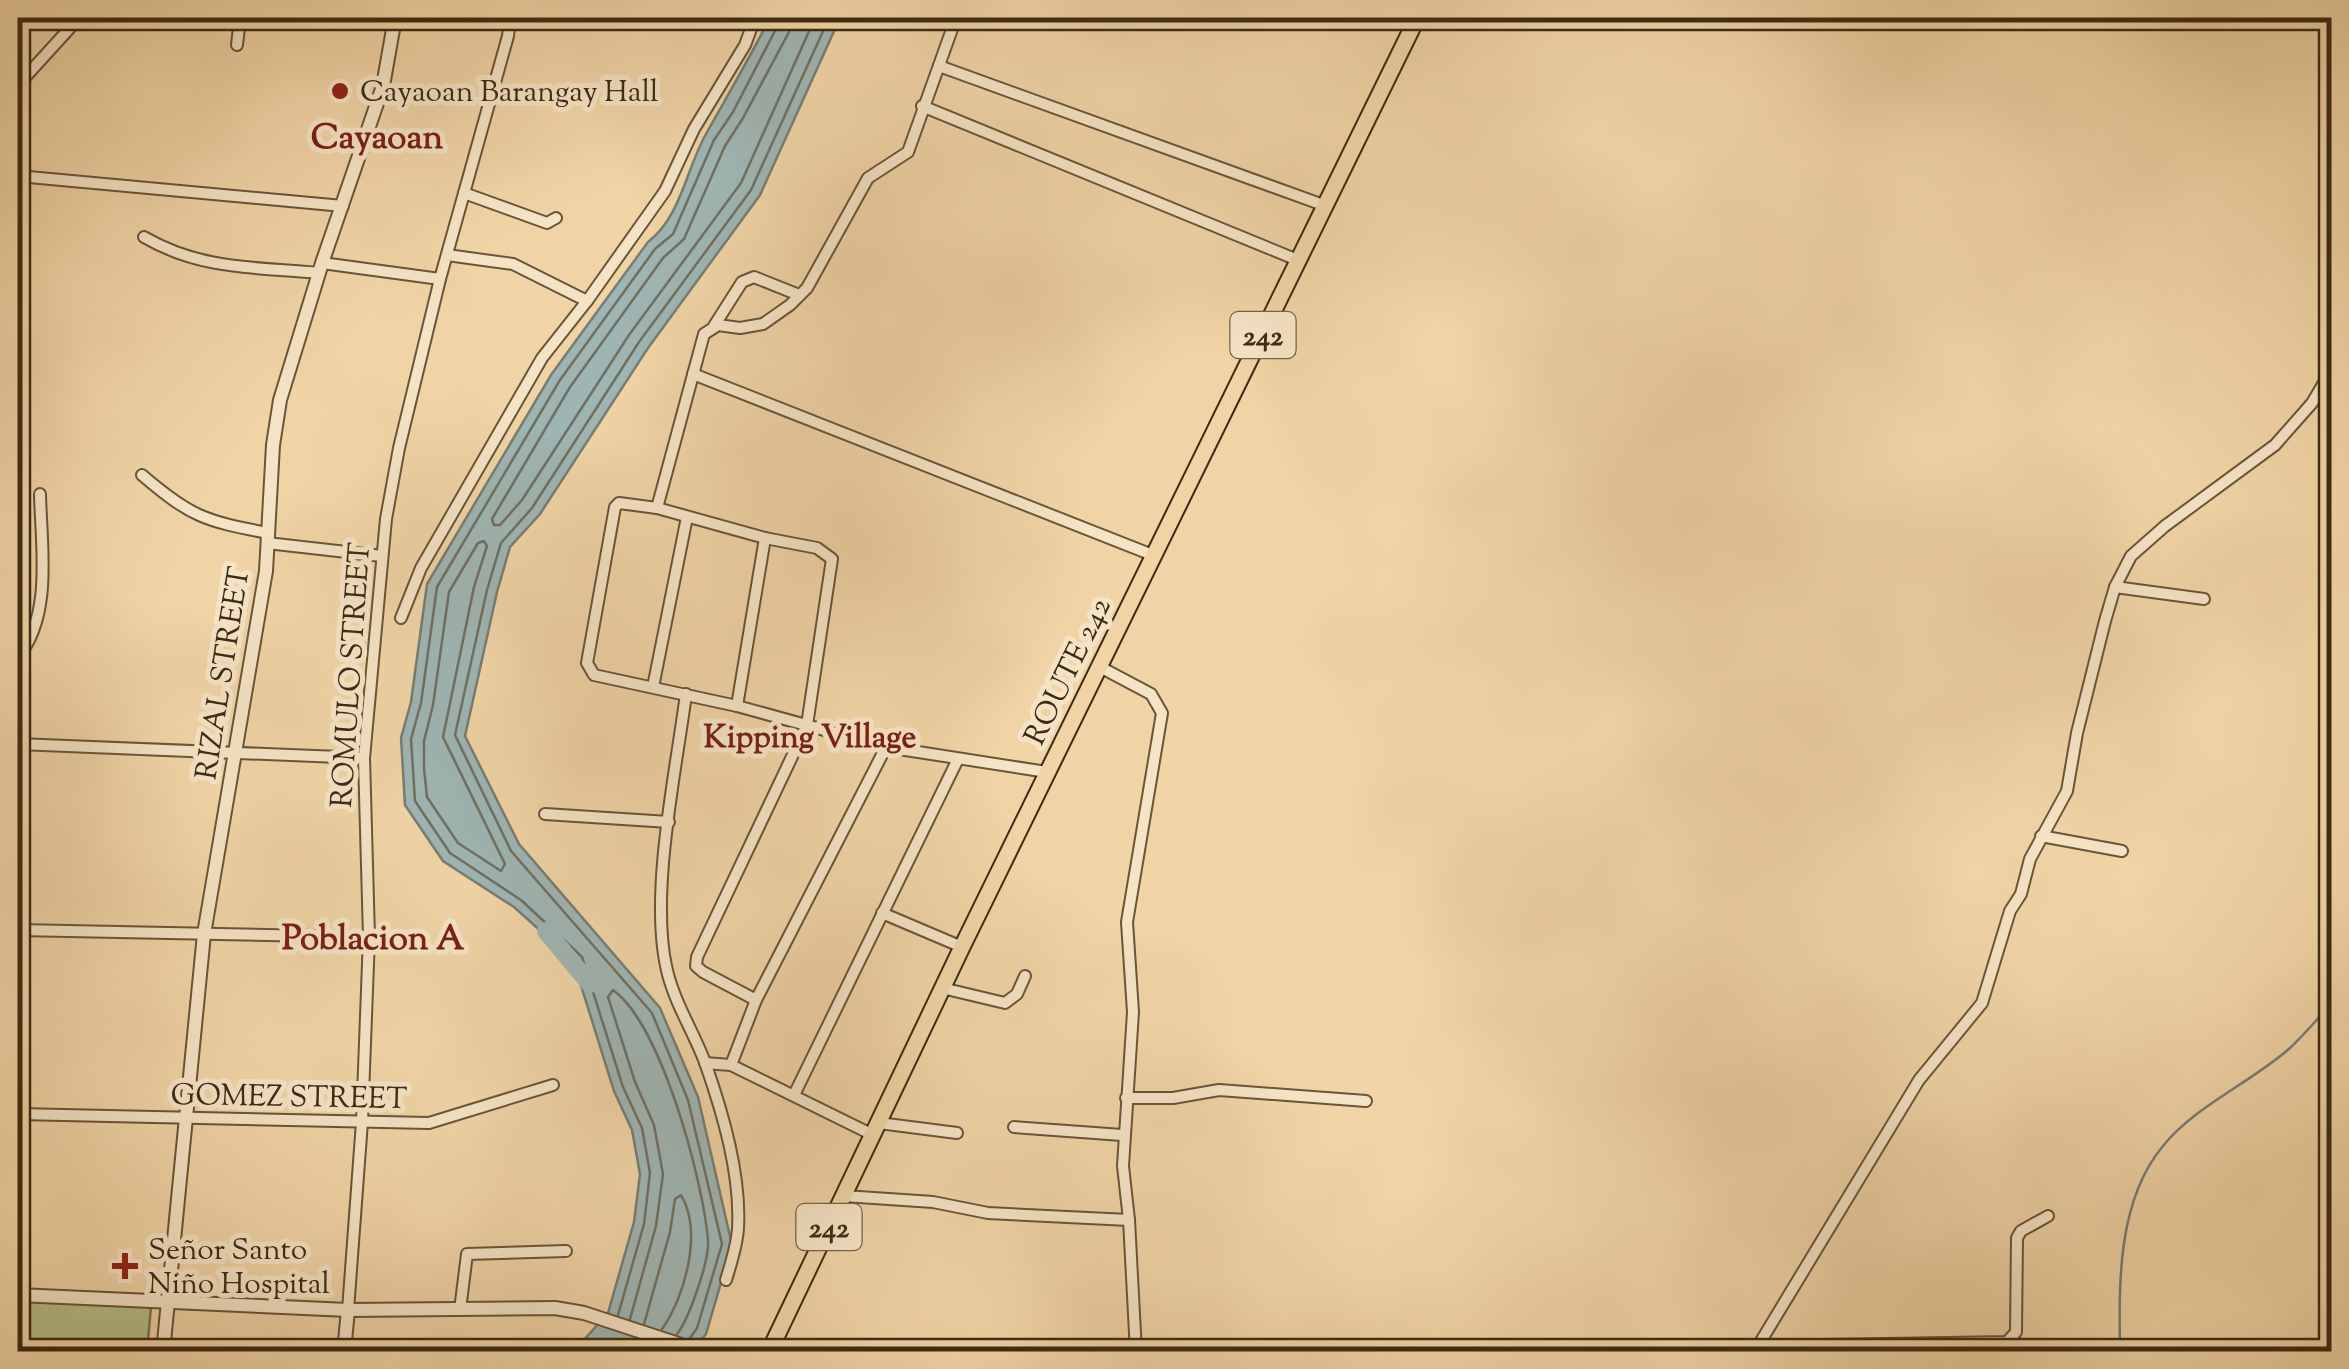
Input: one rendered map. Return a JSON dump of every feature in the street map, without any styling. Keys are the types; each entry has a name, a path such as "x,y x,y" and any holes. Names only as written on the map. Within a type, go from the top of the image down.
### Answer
{"main road":[{"name":"ROUTE 242","path":"769,1352 962,946 1417,18"}],"street":[{"path":"18,85 80,18"},
{"path":"238,45 240,18"},
{"name":"RIZAL STREET","path":"163,1352 204,934 266,571 273,444 280,400 320,268 383,86 395,18"},
{"name":"ROMULO STREET","path":"344,1352 362,1122 370,937 364,758 382,556 399,448 510,18"},
{"path":"401,618 421,568 542,358 588,301 664,191 756,18"},
{"path":"714,326 740,328 764,324 800,295 868,178 876,170 905,157 956,18"},
{"path":"939,66 1326,206"},
{"path":"922,106 1300,261"},
{"path":"18,176 343,206"},
{"path":"464,193 539,221 547,223 556,218"},
{"path":"144,236 170,252 204,263 440,279"},
{"path":"447,255 513,264 588,301"},
{"path":"658,508 704,334 714,326 742,282 754,276 800,295"},
{"path":"1758,1346 1919,1080 1979,1008 2030,859 2067,790 2086,696 2115,587 2130,556 2275,445 2312,403 2332,368"},
{"path":"693,374 1156,556"},
{"path":"142,474 194,515 267,538 382,556"},
{"path":"18,657 31,636 42,579 40,494"},
{"path":"756,1000 703,972 696,966 697,957 808,725 834,568 832,559 827,553 658,508 627,502 615,507 588,669 594,675 737,706 808,725 886,747 1047,772"},
{"path":"652,686 687,517"},
{"path":"737,706 765,538"},
{"path":"2115,587 2204,599"},
{"path":"1100,666 1150,694 1162,713 1127,922 1133,1012 1122,1135 1136,1352"},
{"path":"686,694 669,822 662,947 671,984 705,1063 736,1187 738,1227 726,1280"},
{"path":"18,744 364,758"},
{"path":"731,1065 756,1000 886,747"},
{"path":"794,1095 958,758"},
{"path":"545,814 669,822"},
{"path":"2041,836 2122,851"},
{"path":"882,914 962,946"},
{"path":"18,930 370,937"},
{"path":"942,988 1006,1003 1017,994 1026,976"},
{"path":"705,1063 731,1065 876,1129 956,1133"},
{"name":"GOMEZ STREET","path":"18,1114 429,1124 553,1086"},
{"path":"1126,1098 1174,1098 1220,1090 1366,1101"},
{"path":"1014,1127 1122,1135"},
{"path":"844,1196 942,1203 988,1214 1129,1220"},
{"path":"1730,1352 1758,1346 2007,1342 2016,1332 2017,1238 2048,1216"},
{"path":"460,1310 467,1254 566,1252"},
{"path":"18,1295 348,1310 536,1306 584,1313 700,1351"}],"green space":[{"path":"18,1301 151,1307 147,1351 18,1351"}],"water":[{"path":"770,18 840,18 760,195 648,348 540,514 510,547 465,736 519,844 660,1008 698,1097 732,1245 706,1334 692,1351 574,1351 608,1313 634,1222 640,1174 632,1130 614,1091 573,960 514,907 443,861 405,805 401,738 411,702 427,584 551,375 668,220 706,134"}],"waterway":[{"path":"546,931 590,984"},
{"path":"2120,1352 2124,1244 2129,1217 2148,1168 2176,1132 2290,1048 2332,1003"}],"place":[{"name":"Cayaoan Barangay Hall","path":"340,91"},
{"name":"Señor Santo Niño Hospital","path":"125,1266"}],"district":[{"name":"Cayaoan","path":"377,136"},
{"name":"Kipping Village","path":"810,736"},
{"name":"Poblacion A","path":"373,937"}]}
